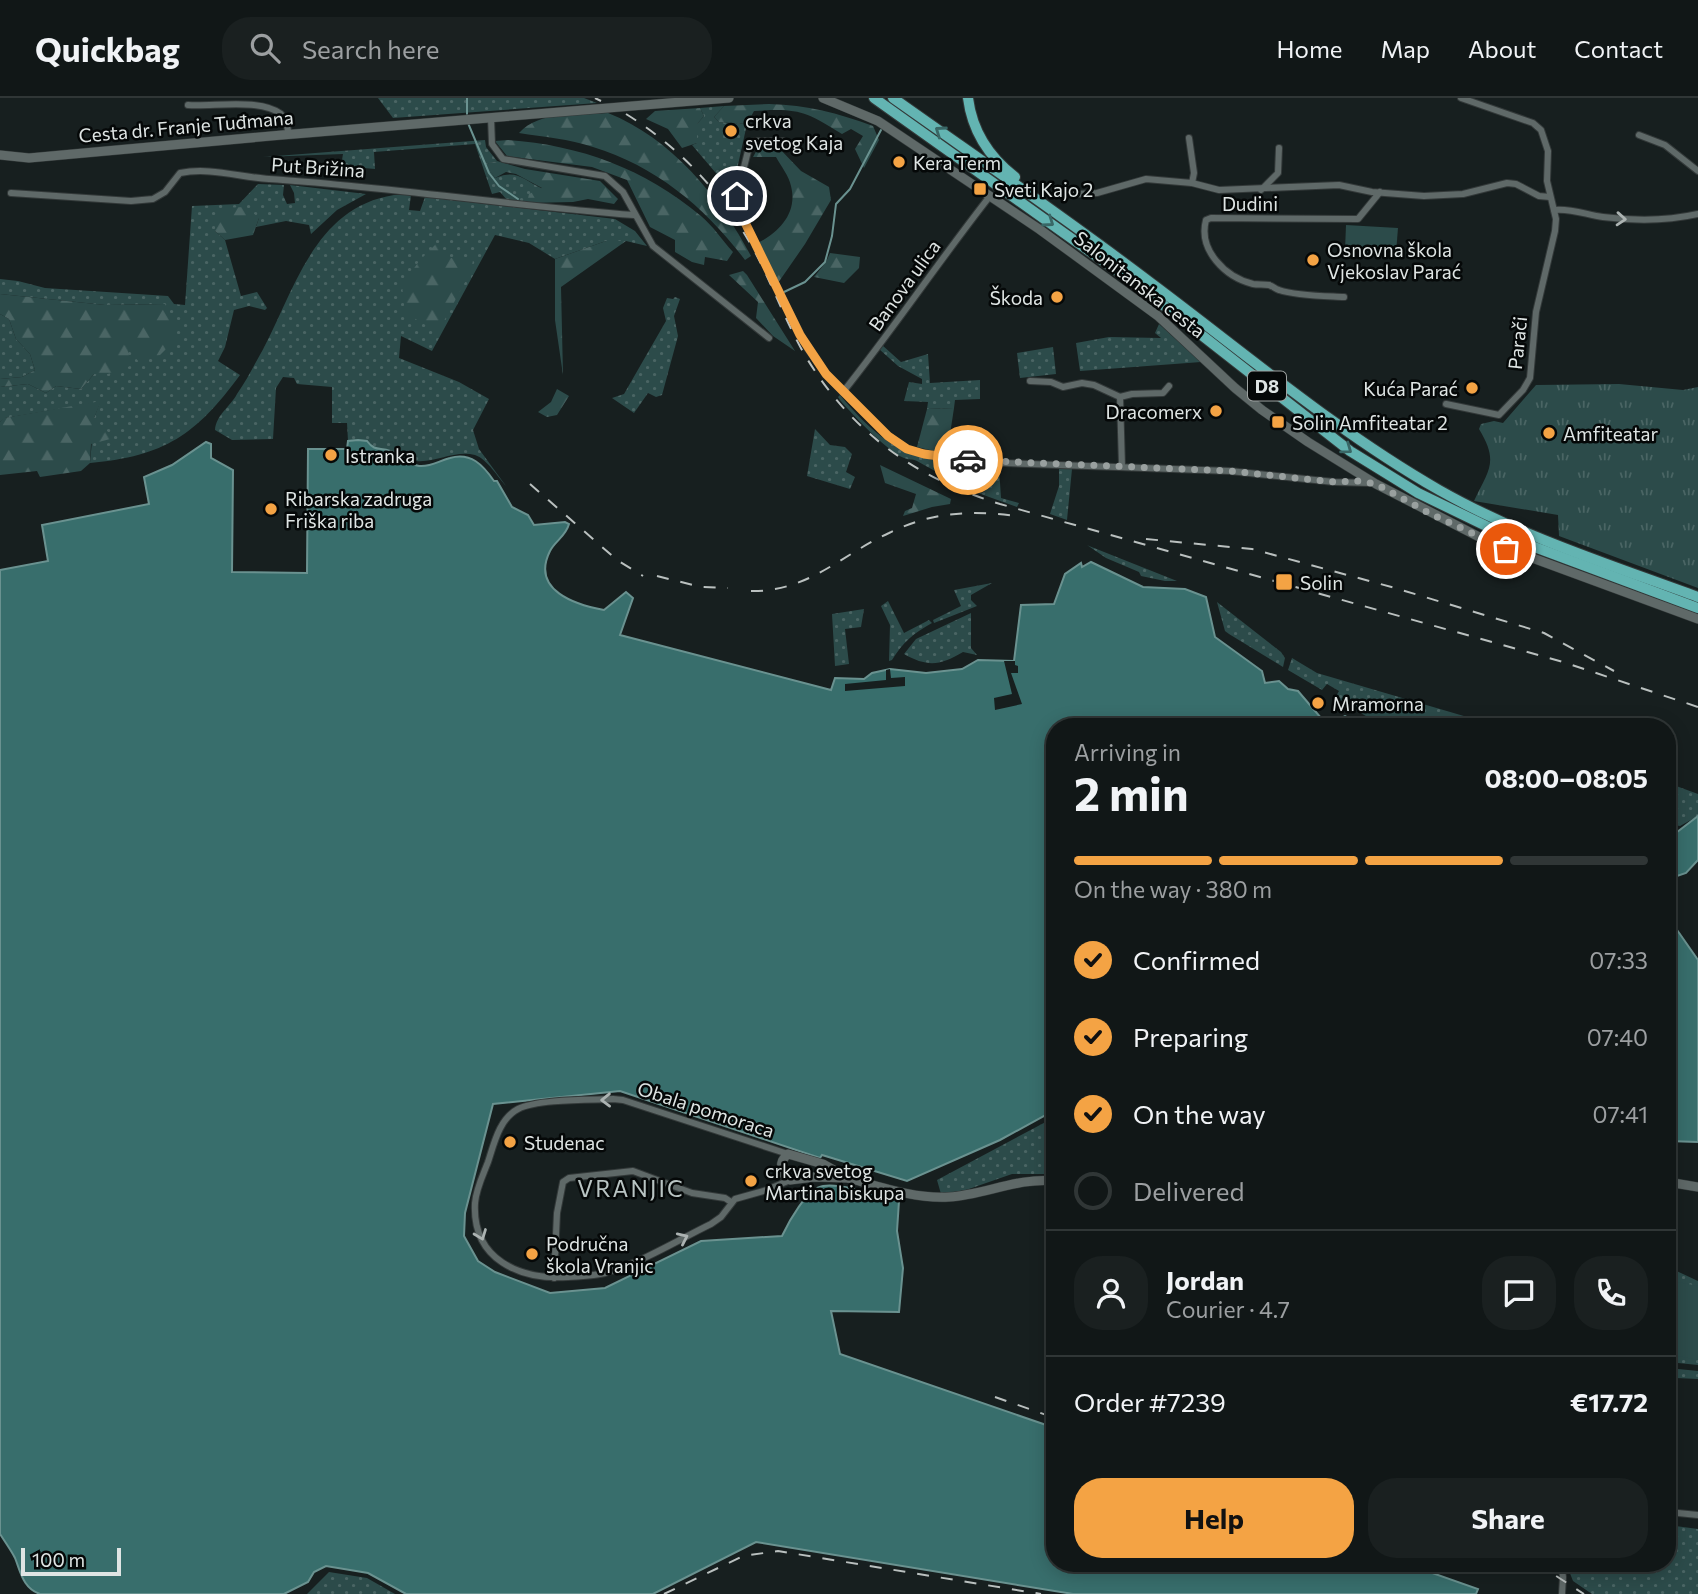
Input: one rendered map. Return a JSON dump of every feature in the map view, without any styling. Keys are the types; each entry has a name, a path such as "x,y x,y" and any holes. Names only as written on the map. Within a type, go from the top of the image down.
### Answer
{"highway":[{"name":"D8","path":"874,98 1144,290 1350,451 1418,493 1489,528 1698,608"},
{"name":"D8","path":"893,98 1151,282 1296,395 1440,491 1564,547 1698,597"},
{"path":"968,98 972,118 982,140 1007,171 1032,191 1035,199"}],"main road":[{"path":"491,118 729,98"},
{"name":"Salonitanska cesta","path":"823,98 878,121 1039,229 1158,316 1244,396 1278,422 1376,484 1489,542 1698,619"},
{"name":"Cesta dr. Franje Tuđmana","path":"0,155 29,158 491,118"},
{"name":"Obala pomoraca","path":"788,1154 823,1164 848,1178 790,1180 783,1173 782,1161 788,1154"},
{"path":"848,1178 913,1195 932,1197 950,1197 1024,1182 1046,1181"},
{"path":"1676,1183 1698,1187"}],"street":[{"path":"1461,98 1524,118 1541,130 1548,151 1548,181 1554,210 1566,209 1606,218 1647,220 1698,214"},
{"path":"188,105 241,104 265,107 280,113 289,134"},
{"path":"491,118 492,144 503,159 605,176 623,192 653,246 769,338"},
{"path":"1639,135 1665,145 1698,171"},
{"path":"1189,138 1194,173 1192,183"},
{"path":"783,141 755,141 749,147 735,202 800,335 826,374 888,436 907,449 977,462 1230,471 1376,484"},
{"path":"1261,190 1278,173 1279,148"},
{"name":"Put Brižina","path":"11,193 131,201 153,199 165,192 180,173 192,170 634,215"},
{"name":"Dudini","path":"1076,194 1097,193 1146,179 1192,183 1219,190 1339,186 1424,196 1463,194 1507,183 1517,184 1539,197 1550,197"},
{"name":"Dudini","path":"1344,297 1314,296 1278,290 1269,285 1252,284 1230,272 1211,256 1206,245 1206,220 1358,219 1380,192"},
{"name":"Banova ulica","path":"843,392 990,196"},
{"name":"Parači","path":"1446,404 1499,415 1527,385 1530,378 1536,312 1555,231 1554,210"},
{"path":"1030,381 1051,382 1063,387 1082,383 1094,385 1121,397 1163,393 1169,386"},
{"path":"1121,397 1122,467"},
{"path":"1334,482 1342,472 1341,462"},
{"name":"Obala pomoraca","path":"788,1154 623,1100 564,1102 519,1108 506,1118 501,1126 483,1176 475,1202 477,1226 489,1251 505,1265 533,1276 554,1278 597,1275 625,1266 711,1224 721,1217 731,1202 790,1180"},
{"path":"554,1278 557,1213 564,1182 569,1178 633,1171 692,1193 725,1198 731,1202"},
{"path":"1676,1513 1698,1515"},
{"path":"1562,1572 1562,1594"}],"green space":[{"path":"378,98 584,98 597,103 393,118"},
{"path":"769,104 810,108 860,121 873,126 879,140 864,168 855,149 863,136 851,129 842,134 809,116 781,110 754,111 747,124 719,122 714,117 724,106"},
{"path":"724,106 714,117 719,122 747,124 732,192 692,145 697,143 697,124 704,116 700,108"},
{"path":"700,108 704,116 697,124 697,143 682,148 668,129 646,119 655,111"},
{"path":"608,113 653,138 692,172 724,212 751,256 745,260 696,206 638,165 584,144 519,133 538,120 549,117"},
{"path":"485,140 486,147 497,161 487,164 495,178 514,175 543,189 527,203 507,200 500,192 492,194 475,144 374,152 375,169 341,166 343,154 263,157"},
{"path":"508,140 561,147 610,162 634,173 680,199 701,216 733,252 727,261 705,257 704,265 692,262 675,252 675,240 650,227 627,180 592,167 507,156 495,141"},
{"path":"759,146 778,147 801,171 829,187 831,200 778,283 758,243 773,233 785,220 792,205 791,186 776,157 753,157"},
{"path":"497,161 525,169 600,181 618,199 614,204 588,199 527,203 529,194 542,188 516,174 506,172 495,178 486,164"},
{"path":"258,184 284,185 283,195 287,204 295,203 290,185 366,194 337,210 311,234 309,225 286,221 256,227 259,218 215,231 225,240 241,296 257,292 267,308 265,310 249,306 234,310 225,347 218,361 240,375 209,413 177,439 159,448 116,460 90,463 94,418 100,402 5,418 0,422 0,387 28,384 46,393 56,386 81,389 94,374 127,348 165,304 105,305 0,294 0,279 45,288 168,296 174,304 185,305 192,206 239,204"},
{"path":"394,195 411,195 409,210 420,211 425,197 615,219 635,231 647,246 626,241 606,241 555,259 529,243 495,235 432,351 401,336 399,358 459,382 489,399 473,430 479,449 506,486 488,464 475,455 460,454 416,461 375,448 367,441 348,441 347,423 332,423 332,387 297,384 294,378 283,377 276,388 273,439 232,440 215,430 218,420 245,382 307,260 323,237 342,218 365,203"},
{"path":"246,207 259,218 253,235 225,240 215,231 215,215 222,208"},
{"path":"1346,225 1398,228 1396,253 1345,250"},
{"path":"606,241 626,241 561,287 563,375 555,320 555,259"},
{"path":"437,243 441,257 473,260 471,271 438,332 405,313 402,285 420,260"},
{"path":"830,253 860,257 859,268 844,283 814,277"},
{"path":"743,271 795,351 773,336 756,318 758,302 729,275"},
{"path":"0,294 105,305 165,304 175,323 174,341 160,355 139,362 128,349 130,366 105,375 94,374 81,389 56,386 46,393 28,384 0,387 0,379 22,377 35,370 30,354 16,339 9,319 0,314"},
{"path":"667,298 680,299 674,316 678,336 662,395 656,397 648,393 634,413 612,398 624,394 666,321 663,308"},
{"path":"0,314 9,319 16,339 30,354 35,370 22,377 0,379"},
{"path":"1159,324 1201,362 1080,371 1076,343 1109,337 1161,338 1155,333"},
{"path":"882,345 901,362 928,354 930,383 980,380 980,399 955,400 954,408 927,409 928,402 904,401 909,382 922,384 922,379 898,366 879,349"},
{"path":"1053,347 1056,374 1020,378 1017,353"},
{"path":"1619,384 1683,390 1698,387 1698,588 1559,536 1558,515 1474,501 1490,465 1489,450 1479,429 1481,424 1494,421 1503,423 1536,385"},
{"path":"557,389 569,396 557,415 547,417 538,412 551,402"},
{"path":"840,395 872,429 902,449 943,462 999,467 1001,498 1019,503 1017,507 978,493 985,492 962,484 955,477 952,479 916,460 900,456 862,424 840,400"},
{"path":"101,401 94,418 114,438 91,444 90,463 81,471 40,477 37,471 0,475 0,422 4,418"},
{"path":"954,408 947,454 917,447 927,409"},
{"path":"815,429 830,445 845,447 852,454 846,472 855,477 850,489 807,476"},
{"path":"880,465 951,499 950,504 903,516 905,511 912,508 916,494 885,483"},
{"path":"1059,469 1072,469 1067,520 1050,514 1059,486"},
{"path":"1087,545 1177,581 1141,576 1139,572 1106,558"},
{"path":"992,583 971,595 971,600 977,606 934,623 933,620 961,606 954,590"},
{"path":"888,601 904,633 929,620 932,623 909,638 889,661 890,625 881,606"},
{"path":"1217,602 1281,652 1285,658 1283,667 1225,631"},
{"path":"864,609 861,627 845,629 849,664 835,666 832,614"},
{"path":"971,613 971,648 977,655 963,652 947,660 927,663 904,654 916,639"},
{"path":"1292,658 1317,673 1471,718 1369,718 1335,698 1339,691 1327,684 1322,690 1288,670"},
{"path":"1676,786 1698,794 1698,816 1680,826 1676,825"},
{"path":"1046,1122 1046,1174 1012,1174 966,1190 941,1194 937,1180"},
{"path":"1676,1271 1698,1281 1698,1365 1676,1363"},
{"path":"1676,1282 1698,1286 1698,1360 1676,1356"},
{"path":"1676,1369 1698,1371 1698,1379 1676,1378"},
{"path":"1676,1526 1698,1529 1698,1594 1592,1594 1573,1581 1570,1572 1676,1572"},
{"path":"329,1572 367,1578 395,1594 307,1594"}],"shaded area":[{"path":"348,441 367,441 375,448 390,451 419,466 457,457 470,458 497,481 512,507 528,515 534,525 565,522 569,524 550,551 545,565 546,576 559,594 604,610 626,592 633,598 620,635 831,690 835,678 864,679 872,673 890,669 926,673 962,669 978,660 1014,661 1021,605 1054,604 1065,574 1081,563 1082,567 1091,562 1143,587 1185,589 1206,597 1215,637 1262,671 1265,683 1279,681 1288,689 1298,691 1321,718 1046,718 1046,1115 1000,1140 907,1181 822,1155 820,1158 620,1091 493,1104 465,1213 464,1236 478,1261 495,1272 550,1293 605,1288 701,1241 782,1236 805,1199 823,1186 851,1188 899,1201 897,1231 903,1268 899,1312 831,1311 840,1354 1046,1425 1046,1572 1430,1572 1478,1589 1476,1594 1073,1594 756,1542 653,1594 406,1594 368,1573 326,1566 314,1572 308,1582 284,1594 40,1594 30,1588 0,1534 0,570 48,561 42,525 149,504 144,477 172,465 206,442 211,444 211,458 233,470 232,572 307,573 308,449 347,449"},
{"path":"1698,816 1698,860 1686,873 1676,876 1676,833"},
{"path":"1676,928 1698,960 1698,1142 1676,1141"}],"pier":[{"path":"1004,661 1015,661 1018,666 1018,673 1011,673 1022,704 995,710 994,698 1012,694"},
{"path":"890,669 891,678 905,677 905,686 845,691 845,684 886,680 886,670"}],"waterway":[{"path":"467,98 467,114"},
{"path":"468,123 489,173 499,186 518,199"},
{"path":"784,292 805,282 825,262 836,204 850,189 881,130"}],"railway":[{"path":"595,98 601,101"},
{"path":"626,114 683,158 700,174 730,211 755,252 806,357 844,408 865,430 889,449 941,481 1000,504 1563,662 1698,707"},
{"path":"530,484 617,560 643,576"},
{"path":"751,591 771,590 807,579 872,542 920,521 966,513 1015,516"},
{"path":"1146,539 1252,549 1395,588 1544,633 1614,671"},
{"path":"657,576 701,587 728,588"},
{"path":"995,1397 1046,1415"},
{"path":"664,1594 743,1556 778,1551 1041,1594"},
{"path":"1550,1572 1584,1594"}],"way so far":[{"path":"968,460 1230,471 1334,482 1366,482 1376,484 1429,513 1506,549"}],"place":[{"name":"crkva svetog Kaja","path":"731,131"},
{"name":"Kera Term","path":"899,162"},
{"name":"Sveti Kajo 2","path":"980,189"},
{"name":"Osnovna škola Vjekoslav Parać","path":"1313,260"},
{"name":"Škoda","path":"1057,297"},
{"name":"Kuća Parać","path":"1472,388"},
{"name":"Dracomerx","path":"1216,411"},
{"name":"Solin Amfiteatar 2","path":"1278,422"},
{"name":"Amfiteatar","path":"1549,433"},
{"name":"Istranka","path":"331,455"},
{"name":"Ribarska zadruga Friška riba","path":"271,509"},
{"name":"Solin","path":"1284,582"},
{"name":"Mramorna","path":"1318,703"},
{"name":"Studenac","path":"510,1142"},
{"name":"crkva svetog Martina biskupa","path":"751,1181"},
{"name":"Područna škola Vranjic","path":"532,1254"}],"district":[{"name":"VRANJIC","path":"631,1188"}],"route":[{"path":"737,196 735,202 792,320 826,374 888,436 907,449 968,460"}]}
